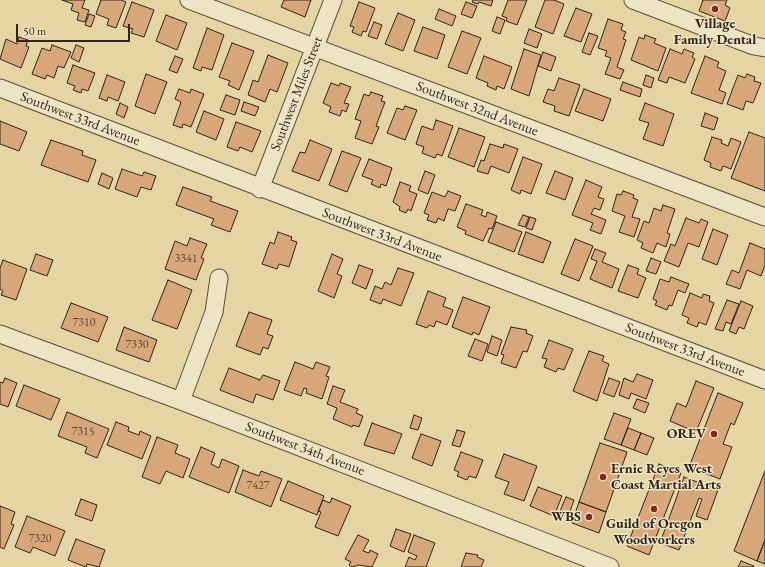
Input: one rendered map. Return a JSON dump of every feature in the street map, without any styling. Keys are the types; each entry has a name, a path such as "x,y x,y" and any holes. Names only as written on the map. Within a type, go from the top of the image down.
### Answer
{"street":[{"name":"Southwest 32nd Avenue","path":"189,0 765,217"},
{"name":"Southwest Miles Street","path":"260,189 333,0"},
{"path":"632,0 754,46 765,48"},
{"name":"Southwest 33rd Avenue","path":"0,88 260,189 765,380"},
{"path":"181,401 214,312 219,278"},
{"name":"Southwest 34th Avenue","path":"0,334 181,401 610,567"}],"building":[{"path":"62,0 85,0 82,8 89,10 85,22 77,20 79,13 71,10 73,4"},
{"path":"101,0 121,0 126,2 116,28 107,25 109,19 96,14"},
{"path":"284,0 311,0 305,17 281,7"},
{"path":"473,0 493,0 491,6 479,2 478,4 472,2"},
{"path":"508,0 527,0 517,25 506,21 507,18 502,16"},
{"path":"545,0 554,0 564,4 553,34 535,27"},
{"name":"Village Family Dental","path":"703,0 727,0 725,5 730,8 725,21 699,11"},
{"path":"132,2 154,10 144,37 131,33 133,29 123,26"},
{"path":"359,2 375,8 366,32 363,31 361,36 352,32 354,27 350,26"},
{"path":"466,2 477,6 472,18 461,14"},
{"path":"576,8 592,14 581,42 564,36"},
{"path":"439,9 456,16 452,26 435,19"},
{"path":"398,13 415,20 403,51 385,44"},
{"path":"89,14 95,16 91,27 85,25"},
{"path":"166,15 187,23 177,50 156,41"},
{"path":"497,17 505,20 500,34 492,31"},
{"path":"608,19 623,24 621,30 626,32 623,39 626,40 617,67 624,70 620,79 605,74 611,58 605,56 607,51 598,48"},
{"path":"374,22 382,25 377,39 368,36"},
{"path":"423,27 445,35 437,59 414,51"},
{"path":"207,28 224,35 212,70 202,67 201,71 193,68"},
{"path":"529,29 542,34 537,48 524,43"},
{"path":"462,31 481,38 467,74 448,67"},
{"path":"589,33 598,36 590,55 582,52"},
{"path":"645,35 656,39 654,43 666,48 658,71 631,60 639,37 644,39"},
{"path":"19,37 28,40 26,46 29,47 21,68 0,59 6,39 17,44"},
{"path":"232,43 254,51 239,90 228,85 230,81 219,77"},
{"path":"52,45 71,52 64,68 58,66 54,78 47,75 45,79 32,74 42,48 50,51"},
{"path":"76,45 84,48 79,62 71,58"},
{"path":"524,49 541,55 529,96 511,89"},
{"path":"670,49 682,54 684,49 694,53 692,57 695,59 685,83 669,77 667,83 658,80"},
{"path":"543,52 556,57 551,71 538,66"},
{"path":"268,55 288,63 277,92 270,89 265,102 248,95 253,80 258,82"},
{"path":"175,56 183,59 177,73 169,70"},
{"path":"484,56 512,67 504,89 497,86 496,90 487,86 488,83 476,78"},
{"path":"705,56 719,62 717,67 726,71 719,90 726,93 722,104 691,93"},
{"path":"73,65 95,73 88,91 82,89 81,93 73,90 75,86 67,83"},
{"path":"146,74 167,82 155,114 135,106"},
{"path":"747,74 755,77 754,81 761,83 753,103 746,101 743,110 727,104 738,75 745,78"},
{"path":"107,75 125,82 118,101 108,97 107,101 99,98"},
{"path":"646,75 654,78 651,88 643,85"},
{"path":"559,78 580,85 569,116 554,111 555,106 543,102 548,89 554,91"},
{"path":"623,82 642,89 640,97 620,90"},
{"path":"331,83 339,86 340,83 351,87 344,103 349,104 346,112 342,110 340,116 329,112 331,107 323,103"},
{"path":"179,89 190,93 191,89 204,94 191,127 183,124 182,128 173,125 181,102 175,99"},
{"path":"584,89 611,99 603,121 575,111"},
{"path":"371,92 383,96 381,101 385,102 376,126 379,127 372,144 355,138 361,121 355,119 364,94 369,96"},
{"path":"226,95 240,100 235,115 220,110"},
{"path":"244,102 259,107 255,116 241,111"},
{"path":"120,103 128,107 124,118 116,114"},
{"path":"645,103 674,114 663,146 643,139 649,123 639,120"},
{"path":"405,106 417,110 405,140 387,133 397,108 403,110"},
{"path":"204,111 224,119 216,140 196,132"},
{"path":"705,113 718,118 714,130 701,126"},
{"path":"436,120 453,126 442,156 437,154 435,158 422,153 424,147 416,144 422,126 433,130"},
{"path":"0,121 27,132 19,151 0,144"},
{"path":"236,122 261,131 252,152 240,147 238,151 227,147"},
{"path":"459,128 485,137 474,167 448,157"},
{"path":"749,132 765,138 765,191 731,178"},
{"path":"712,137 722,140 721,143 728,146 731,138 741,142 731,169 723,166 721,171 710,167 711,163 704,160"},
{"path":"51,140 83,151 82,155 96,160 88,182 41,165"},
{"path":"310,140 332,149 319,181 292,171 300,152 305,153"},
{"path":"490,144 503,148 504,144 518,149 509,173 491,166 488,174 477,171 481,160 484,161"},
{"path":"342,151 361,158 347,192 329,185"},
{"path":"523,157 542,164 531,194 521,190 520,194 511,190"},
{"path":"369,159 392,168 386,186 381,184 380,188 371,184 373,180 362,176"},
{"path":"122,169 142,176 144,172 156,176 151,190 141,187 137,197 115,189"},
{"path":"425,171 435,175 428,194 418,190"},
{"path":"555,171 573,178 565,200 546,193"},
{"path":"102,173 113,178 109,189 98,184"},
{"path":"586,180 602,187 598,197 604,199 600,210 594,208 591,214 606,220 601,234 590,230 593,223 572,215"},
{"path":"400,182 411,186 409,191 417,194 411,211 408,209 406,213 399,210 400,207 393,202"},
{"path":"183,187 212,197 210,201 238,211 230,232 211,225 214,219 176,205"},
{"path":"448,191 461,196 455,211 448,209 444,221 438,218 436,223 427,220 429,215 424,213 432,192 445,197"},
{"path":"623,191 634,195 633,198 638,200 632,217 640,219 634,237 619,232 625,216 612,211 617,194 621,195"},
{"path":"466,204 483,210 481,215 486,217 487,212 497,216 492,229 489,228 483,241 465,234 466,231 457,227"},
{"path":"663,205 675,209 667,233 670,234 666,247 657,243 653,253 641,248 643,243 637,240 644,221 649,223 654,208 661,211"},
{"path":"523,215 529,217 525,227 518,225"},
{"path":"530,217 536,219 532,230 526,228"},
{"path":"686,218 699,223 701,219 708,222 699,247 688,243 679,267 664,261 671,244 675,246"},
{"path":"496,222 522,232 514,252 488,242"},
{"path":"713,229 728,235 717,265 702,259"},
{"path":"278,232 292,237 291,240 297,242 289,267 279,264 277,269 262,264 270,242 274,244"},
{"path":"526,232 551,242 543,263 518,254"},
{"path":"190,238 207,244 201,258 204,259 196,280 165,269 175,241 187,246"},
{"path":"575,239 593,246 579,281 561,274"},
{"path":"750,243 765,249 765,265 761,276 747,270 740,289 726,284 732,270 739,273"},
{"path":"595,249 606,253 602,262 619,269 612,288 590,279 597,261 591,259"},
{"path":"36,254 53,260 47,276 30,270"},
{"path":"332,254 343,259 337,274 342,276 334,298 318,291"},
{"path":"651,258 661,262 656,274 646,271"},
{"path":"3,260 27,269 16,300 1,295 3,291 0,289 0,268"},
{"path":"359,265 373,270 366,289 352,283"},
{"path":"628,265 639,269 637,274 646,278 638,298 618,291"},
{"path":"398,268 414,273 401,306 383,299 381,304 370,300 375,286 382,289 385,282 391,285"},
{"path":"671,277 689,284 685,293 678,290 672,306 669,305 667,310 655,305 657,301 653,299 660,279 669,282"},
{"path":"168,280 192,290 177,329 152,320"},
{"path":"428,291 446,298 443,306 453,310 447,325 436,321 434,327 429,325 427,328 416,324"},
{"path":"690,293 702,298 703,294 710,296 709,301 714,303 706,325 699,322 697,327 687,323 689,318 682,315"},
{"path":"463,297 490,307 479,335 473,332 472,335 452,327"},
{"path":"727,300 739,304 731,324 726,322 723,331 715,329"},
{"path":"741,301 753,306 744,329 739,327 736,334 729,331"},
{"path":"71,303 108,317 98,342 61,328"},
{"path":"249,312 272,320 267,334 273,336 268,349 263,347 260,355 236,346"},
{"path":"124,327 157,340 149,362 116,350"},
{"path":"511,327 527,330 526,333 533,336 527,352 523,351 516,368 501,363 504,355 501,354"},
{"path":"492,336 502,340 497,356 487,352"},
{"path":"475,339 488,344 482,361 468,356"},
{"path":"549,340 573,349 564,370 558,368 556,372 544,367 547,359 542,358"},
{"path":"589,351 604,356 602,361 609,364 597,401 573,391"},
{"path":"295,362 313,369 316,362 330,367 326,376 329,377 322,399 306,393 307,389 304,388 301,396 284,390"},
{"path":"229,368 260,380 263,375 280,381 273,400 256,394 253,403 220,390"},
{"path":"637,374 653,380 646,399 631,393 629,399 619,395 624,378 633,382"},
{"path":"5,378 17,383 8,407 0,404 0,382 3,383"},
{"path":"609,378 620,382 614,397 603,393"},
{"path":"696,381 714,388 696,432 670,421 677,403 686,407"},
{"path":"24,385 60,399 51,420 16,406"},
{"path":"333,386 345,390 340,402 358,409 356,413 363,416 359,427 353,425 352,427 333,419 337,408 327,404"},
{"name":"OREV","path":"718,393 743,403 734,425 731,423 723,444 732,447 720,479 689,467"},
{"path":"637,399 649,403 645,413 633,408"},
{"path":"67,412 109,429 97,458 85,453 87,447 58,436"},
{"path":"614,413 631,419 621,445 604,439"},
{"path":"414,415 422,418 418,430 410,428"},
{"path":"116,422 129,427 128,431 139,435 140,431 151,436 142,459 107,445"},
{"path":"372,423 402,434 394,454 364,445"},
{"path":"628,428 641,433 634,450 621,445"},
{"path":"457,430 465,432 460,447 452,445"},
{"path":"641,433 654,438 647,455 634,450"},
{"path":"421,434 441,441 432,466 412,458"},
{"path":"157,437 178,445 175,453 190,459 183,478 166,471 160,484 142,477"},
{"name":"Ernie Reyes West Coast Martial Arts","path":"600,443 627,452 606,512 579,502"},
{"path":"201,447 215,453 211,464 219,468 222,459 239,466 229,493 189,477"},
{"path":"461,452 483,460 476,478 469,476 467,480 457,476 459,472 454,470"},
{"path":"504,454 537,466 524,501 504,494 509,482 495,477"},
{"name":"Guild of Oregon Woodworkers","path":"659,464 681,473 649,555 627,546"},
{"path":"243,470 259,476 261,471 282,479 271,507 235,492"},
{"path":"765,471 765,540 757,561 734,551"},
{"path":"684,477 718,490 707,520 696,516 702,499 699,498 679,550 660,543"},
{"path":"288,481 324,496 317,515 280,500"},
{"path":"538,487 562,496 554,516 530,506"},
{"path":"566,497 574,500 569,514 560,511"},
{"path":"332,498 351,506 338,536 315,527 321,512 318,511 323,500 330,503"},
{"path":"81,499 97,505 92,521 75,515"},
{"name":"WBS","path":"579,502 606,512 599,533 572,523"},
{"path":"0,506 15,512 11,524 14,525 4,549 0,547"},
{"path":"27,516 65,531 55,556 33,547 30,553 15,547"},
{"path":"396,529 411,534 404,552 390,546"},
{"path":"358,535 369,540 363,551 369,553 370,550 378,554 372,567 358,565 352,567 349,565 351,562 345,559"},
{"path":"414,535 435,543 426,567 405,567 409,557 415,560 417,556 408,552"},
{"path":"76,539 105,550 99,567 87,564 86,567 68,560"},
{"path":"765,540 765,564 757,561"},
{"path":"466,553 478,555 477,557 484,560 481,567 461,567"},
{"path":"741,561 754,566 754,567 738,567"}],"place":[{"name":"Village Family Dental","path":"715,9"},
{"name":"OREV","path":"714,434"},
{"name":"Ernie Reyes West Coast Martial Arts","path":"603,477"},
{"name":"Guild of Oregon Woodworkers","path":"654,509"},
{"name":"WBS","path":"589,517"}]}
